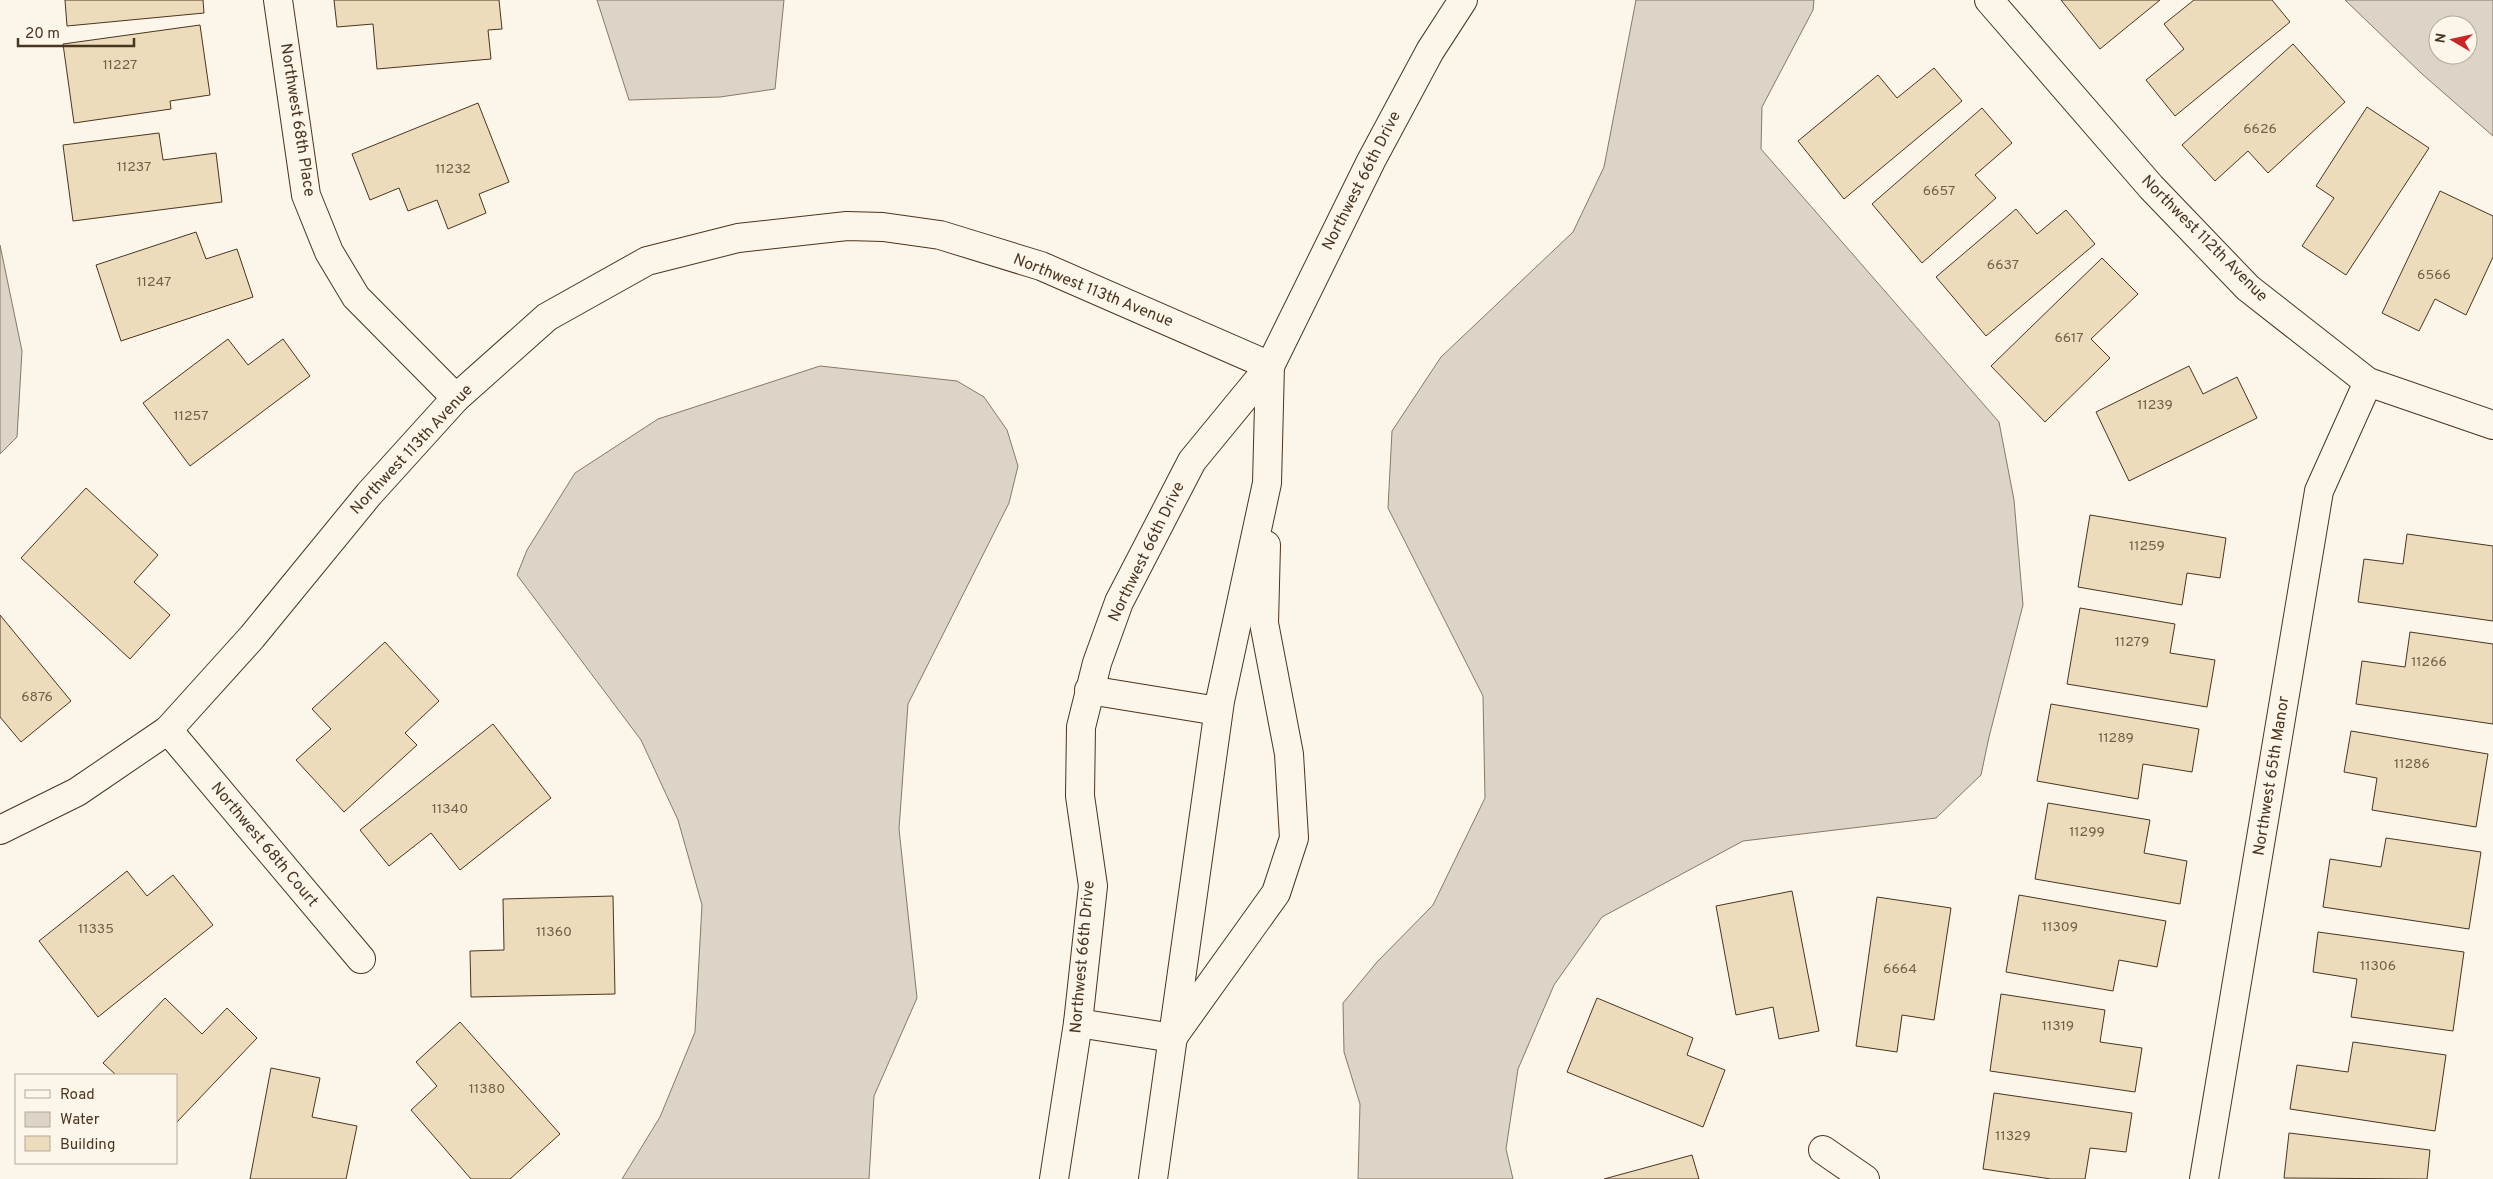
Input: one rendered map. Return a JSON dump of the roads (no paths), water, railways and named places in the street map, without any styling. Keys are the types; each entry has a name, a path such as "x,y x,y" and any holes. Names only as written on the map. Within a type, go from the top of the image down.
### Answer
{"street":[{"name":"Northwest 68th Place","path":"278,0 306,195 329,252 356,297 456,398"},
{"name":"Northwest 66th Drive","path":"1054,1179 1078,1023 1093,886 1080,796 1081,727 1089,690 1119,602 1192,461 1270,366 1394,119 1430,51 1463,0"},
{"name":"Northwest 112th Avenue","path":"1990,0 2151,187 2248,288 2368,382 2493,425"},
{"name":"Northwest 113th Avenue","path":"0,830 77,792 168,730 252,637 368,494 456,398 547,317 647,261 738,238 846,226 883,227 940,235 1041,266 1270,366"},
{"name":"Northwest 66th Drive","path":"1173,1038 1276,893 1294,838 1289,754 1264,622 1270,366"},
{"name":"Northwest 65th Manor","path":"2204,1179 2319,491 2368,382"},
{"name":"Northwest 66th Drive","path":"1153,1179 1218,711 1267,482"},
{"path":"1089,690 1218,711"},
{"name":"Northwest 68th Court","path":"168,730 361,960"},
{"path":"1078,1023 1173,1038"},
{"path":"1823,1150 1865,1179"}],"water":[{"path":"597,0 784,0 775,89 720,97 629,100"},
{"path":"1636,0 1814,0 1813,10 1762,107 1761,149 1999,422 2014,500 2023,605 1981,775 1936,818 1743,841 1602,917 1554,985 1518,1069 1506,1149 1513,1179 1358,1179 1360,1104 1344,1052 1343,1003 1377,962 1433,905 1485,798 1483,696 1388,508 1392,431 1441,357 1573,232 1604,167"},
{"path":"2345,0 2493,0 2493,136 2421,73"},
{"path":"0,245 22,351 17,437 0,454"},
{"path":"820,366 957,381 984,397 1007,430 1018,466 1009,503 908,704 899,829 917,998 874,1096 869,1179 622,1179 660,1117 695,1032 702,905 678,820 641,740 517,575 527,550 575,473 658,419"}]}
